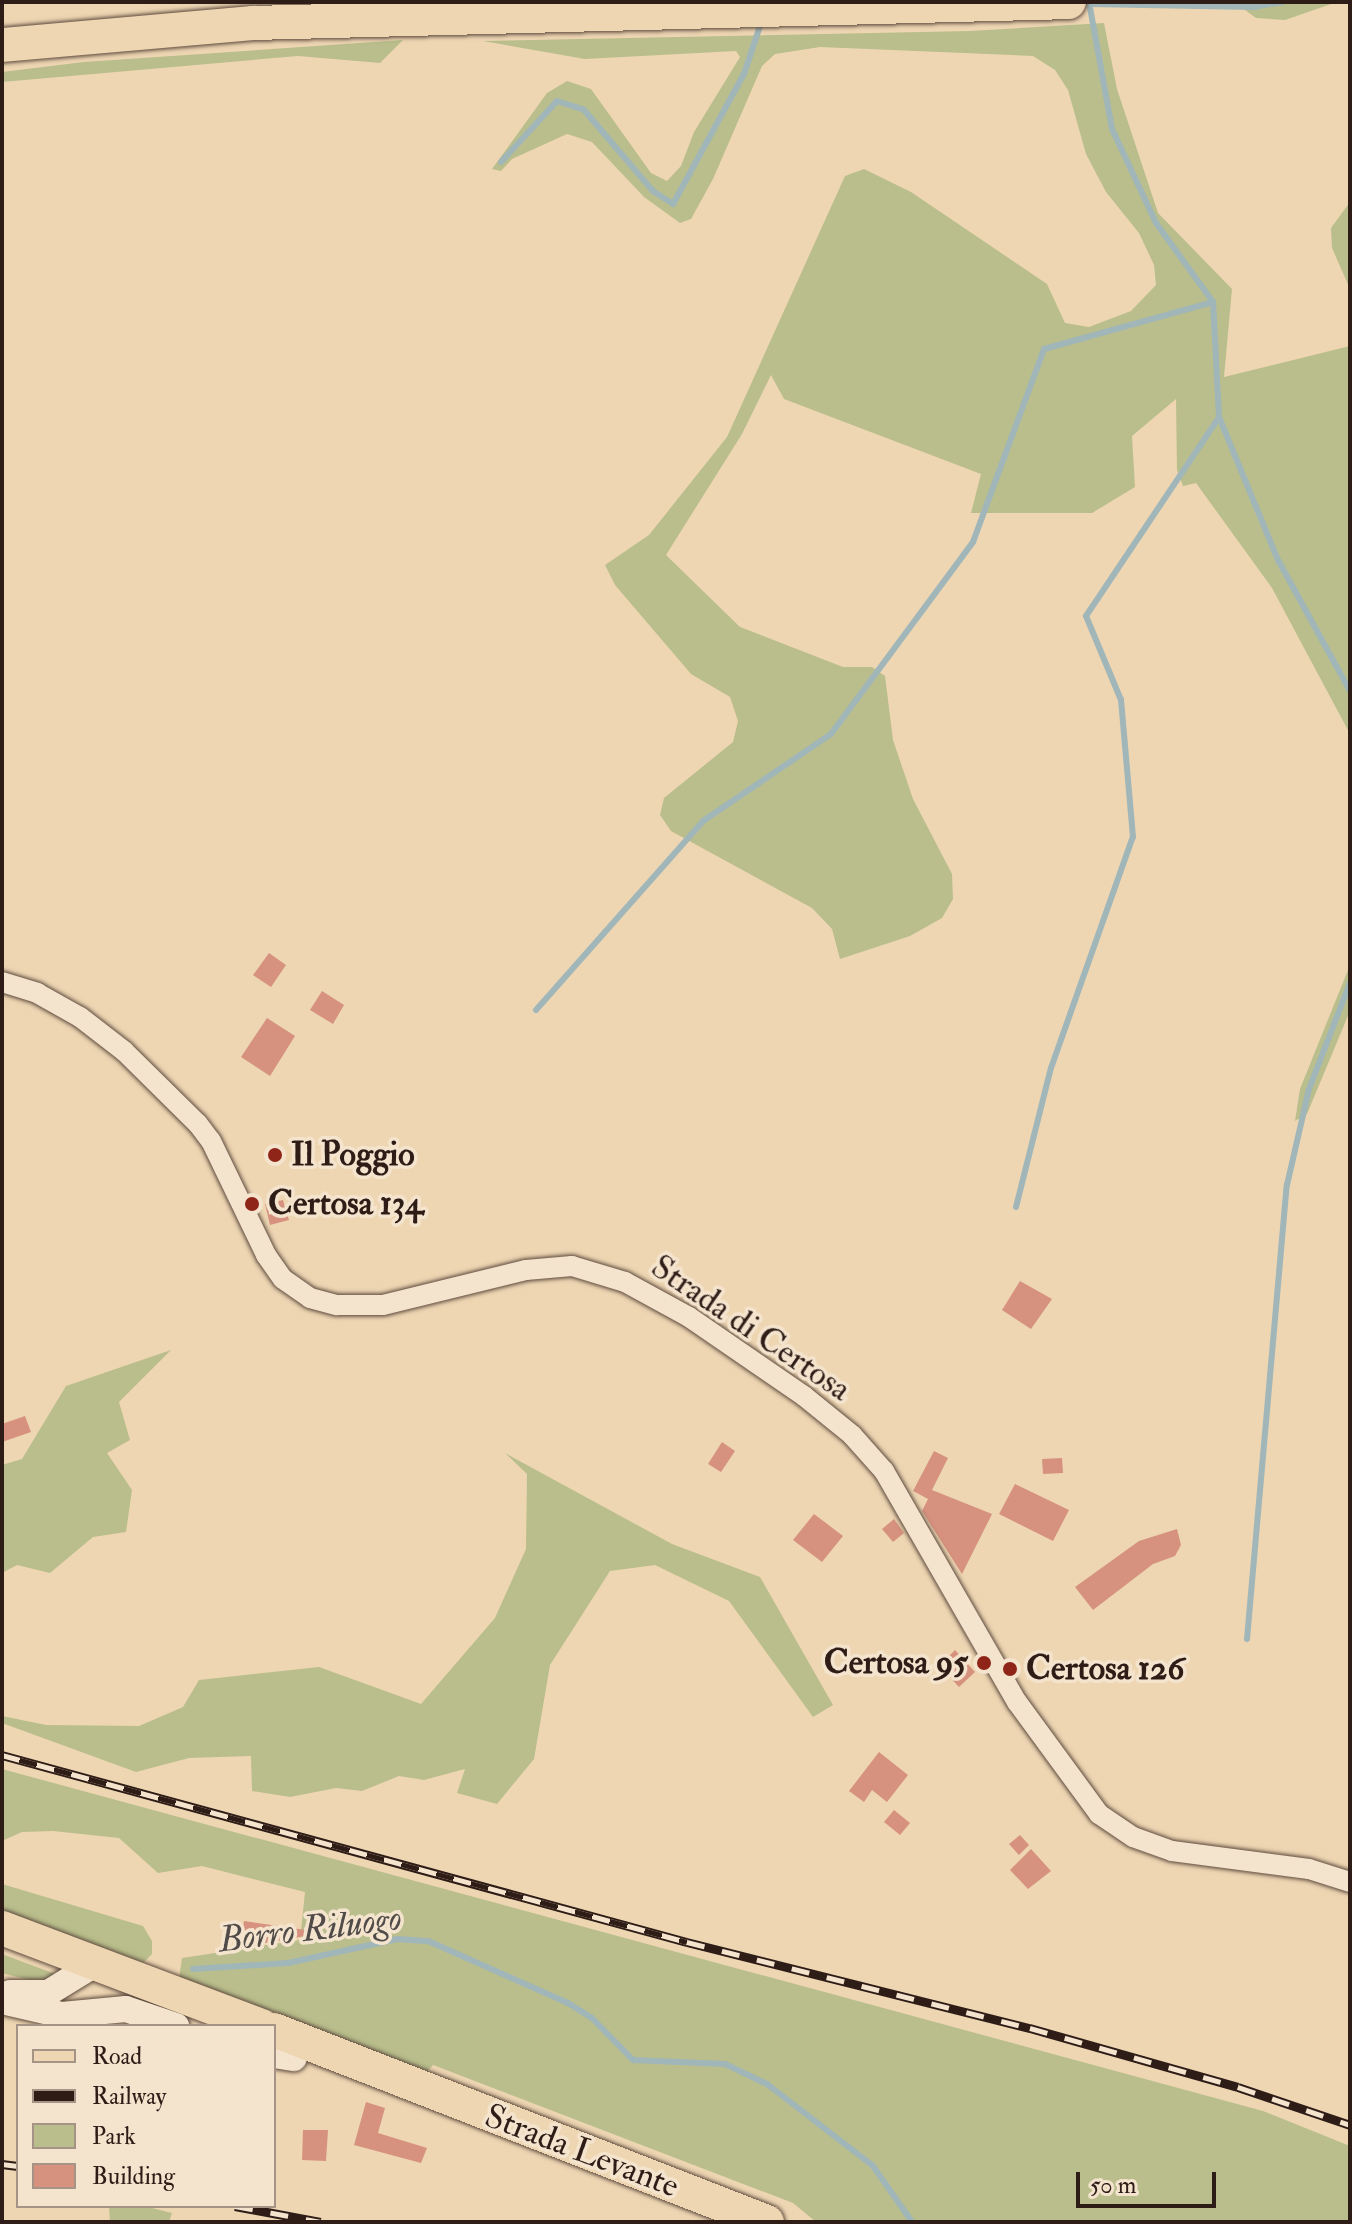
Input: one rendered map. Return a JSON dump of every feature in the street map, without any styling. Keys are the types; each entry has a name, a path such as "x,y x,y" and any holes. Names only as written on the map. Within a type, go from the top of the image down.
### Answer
{"main road":[{"path":"2,45 179,26 1069,2"},
{"path":"2,1928 89,1976 202,2024"},
{"path":"2,1949 255,2024"},
{"name":"Strada Levante","path":"276,2031 767,2222"},
{"name":"Strada Levante","path":"281,2054 442,2097"}],"street":[{"name":"Strada di Certosa","path":"2,982 37,993 80,1017 124,1051 189,1115 211,1141 266,1255 283,1279 310,1298 337,1305 383,1305 526,1270 572,1266 625,1282 689,1317 804,1396 852,1435 884,1471 1017,1702 1099,1814 1133,1837 1172,1851 1309,1869 1350,1882"},
{"path":"2,1992 43,1994 89,1976"},
{"path":"78,2014 89,1976"},
{"path":"2,2001 78,2014 126,2009 170,2024"}],"green space":[{"path":"1337,2 1285,20 1256,18 1237,4"},
{"path":"1104,23 1117,89 1158,213 1232,289 1224,377 1350,346 1350,734 1272,588 1196,483 1183,486 1177,470 1176,399 1132,436 1135,487 1092,513 971,513 981,474 784,399 771,375 742,434 666,555 740,627 843,667 872,667 885,676 893,740 913,799 952,874 953,899 942,918 910,936 840,959 832,929 812,908 671,831 660,815 664,798 733,742 738,721 730,697 691,674 615,585 605,565 649,535 727,437 845,176 864,169 911,192 1047,284 1065,323 1089,327 1131,311 1156,285 1154,265 1139,233 1106,192 1086,154 1068,90 1055,70 1033,56 820,47 775,54 762,66 713,179 691,219 680,223 644,197 592,142 567,134 512,159 501,171 492,169 547,93 567,81 591,89 651,173 667,181 681,166 694,132 740,57 736,51 585,59 483,41 970,31"},
{"path":"403,40 380,63 298,56 2,82 2,72 84,62"},
{"path":"1350,202 1350,289 1332,248 1331,228"},
{"path":"1350,965 1350,1011 1307,1114 1295,1121 1300,1089"},
{"path":"171,1350 119,1402 130,1440 107,1453 132,1490 126,1532 93,1537 50,1573 17,1565 2,1573 2,1465 22,1459 66,1386"},
{"path":"505,1453 672,1544 760,1577 833,1705 813,1717 729,1601 655,1565 610,1571 550,1665 534,1759 497,1804 457,1793 465,1769 424,1780 399,1776 362,1791 336,1788 290,1797 252,1791 251,1756 189,1758 136,1772 2,1723 2,1716 46,1725 139,1726 183,1707 199,1680 319,1667 421,1704 495,1618 526,1549 527,1474"},
{"path":"2,1769 1263,2111 1350,2146 1350,2222 816,2222 793,2203 433,2065 427,2072 179,1979 182,1958 300,1940 305,1892 202,1866 158,1873 119,1838 53,1831 22,1832 2,1841"},
{"path":"2,1884 143,1926 152,1941 152,1954 140,1966 2,1913"},
{"path":"2,1954 58,1975 41,1983 2,1973"},
{"path":"109,2208 152,2208 172,2213 169,2222 110,2222"}],"building":[{"path":"269,953 286,965 271,987 253,975"},
{"path":"322,991 344,1005 333,1024 310,1010"},
{"path":"267,1018 295,1036 270,1076 241,1057"},
{"path":"283,1200 289,1220 270,1225 265,1204"},
{"path":"1020,1281 1052,1299 1031,1329 1002,1310"},
{"path":"25,1416 31,1432 2,1442 2,1424"},
{"path":"722,1442 735,1451 721,1472 708,1464"},
{"path":"934,1451 948,1458 932,1490 992,1514 962,1574 922,1511 928,1499 913,1491"},
{"path":"1062,1458 1063,1473 1043,1474 1042,1459"},
{"path":"1015,1484 1069,1510 1053,1541 999,1514"},
{"path":"814,1514 843,1536 822,1562 793,1540"},
{"path":"894,1519 904,1533 893,1542 882,1529"},
{"path":"1177,1529 1181,1545 1175,1556 1153,1564 1093,1610 1075,1587 1139,1541"},
{"path":"955,1650 975,1672 959,1687 939,1666"},
{"path":"879,1752 908,1775 887,1802 872,1790 864,1802 849,1791"},
{"path":"894,1810 910,1823 900,1835 884,1822"},
{"path":"1020,1835 1029,1845 1019,1855 1009,1844"},
{"path":"1031,1849 1051,1871 1028,1889 1010,1870"},
{"path":"244,1921 306,1930 305,1936 267,1943 241,1940"},
{"path":"366,2102 385,2108 378,2133 427,2148 421,2163 354,2145"},
{"path":"303,2130 328,2130 326,2161 302,2160"}],"waterway":[{"path":"1089,2 1112,129 1156,223 1213,302 1219,417 1278,560 1350,691"},
{"path":"1089,4 1254,7 1283,2"},
{"path":"501,162 557,101 584,110 653,191 673,204 744,74 761,23"},
{"path":"536,1010 703,821 831,734 973,542 1044,349 1213,302"},
{"path":"1016,1207 1051,1068 1133,837 1121,700 1086,616 1219,417"},
{"path":"1247,1639 1287,1185 1309,1089 1350,983"},
{"name":"Borro Riluogo","path":"193,1969 288,1963 397,1939 428,1941 568,2003 592,2018 633,2060 725,2064 767,2084 873,2166 912,2222"}],"railway":[{"path":"2,1755 687,1942 1030,2028 1238,2087 1350,2125"},
{"path":"2,2164 16,2166"},
{"path":"246,2208 321,2222"}],"place":[{"name":"Il Poggio","path":"275,1155"},
{"name":"Certosa 134","path":"252,1204"},
{"name":"Certosa 95","path":"984,1663"},
{"name":"Certosa 126","path":"1010,1669"}]}
